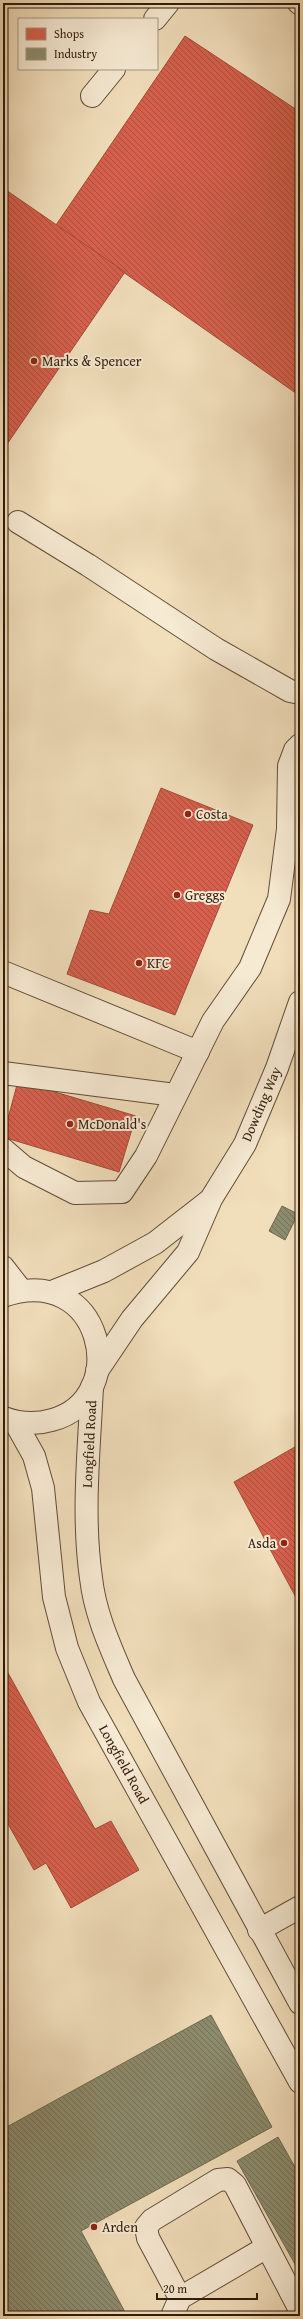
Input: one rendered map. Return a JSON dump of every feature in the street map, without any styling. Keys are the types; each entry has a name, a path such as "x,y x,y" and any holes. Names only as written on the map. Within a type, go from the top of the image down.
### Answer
{"street":[{"path":"156,18 168,3"},
{"path":"92,96 113,70"},
{"path":"18,522 88,565 216,649 290,691 300,693"},
{"path":"3,1149 24,1168 75,1193 122,1192 146,1156 213,1021 250,968 279,899 288,829 289,766 295,750 300,745"},
{"path":"3,972 198,1052"},
{"name":"Dowding Way","path":"9,1420 38,1424 59,1418 79,1405 132,1319 188,1252 212,1200 245,1144 277,1068 300,1002"},
{"path":"3,1073 175,1095"},
{"name":"Dowding Way","path":"52,1292 104,1271 155,1242 212,1200"},
{"path":"3,1267 12,1293 37,1289 52,1292"},
{"name":"Longfield Road","path":"52,1292 75,1306 84,1315 94,1332 99,1351 95,1379 86,1512 91,1579 102,1626 124,1679 300,2003"},
{"name":"Longfield Road","path":"9,1420 34,1456 43,1488 54,1597 67,1648 89,1702 300,2082"},
{"path":"259,1930 300,1907"},
{"path":"267,2247 176,2307 148,2238 146,2227 152,2220 218,2180 228,2179 235,2185 300,2310"}],"building: Shops":[{"path":"185,36 300,112 300,396 56,225"},
{"name":"Marks & Spencer","path":"3,188 125,272 3,450"},
{"path":"161,788 253,825 175,1015 67,974 90,910 109,914"},
{"name":"McDonald's","path":"18,1081 136,1116 119,1172 3,1137"},
{"name":"Asda","path":"300,1444 300,1605 234,1482"},
{"path":"3,1664 95,1829 111,1821 139,1870 71,1908 46,1863 34,1870 3,1815"}],"building: Industry":[{"path":"282,1206 298,1214 285,1240 269,1231"},
{"path":"211,2015 272,2127 81,2231 125,2312 118,2316 3,2316 3,2129"},
{"path":"278,2137 300,2176 300,2273 237,2161"}],"place":[{"name":"Marks & Spencer","path":"34,361"},
{"name":"Costa","path":"188,814"},
{"name":"Greggs","path":"177,895"},
{"name":"KFC","path":"139,963"},
{"name":"McDonald's","path":"70,1124"},
{"name":"Asda","path":"284,1543"},
{"name":"Arden","path":"94,2227"}]}
